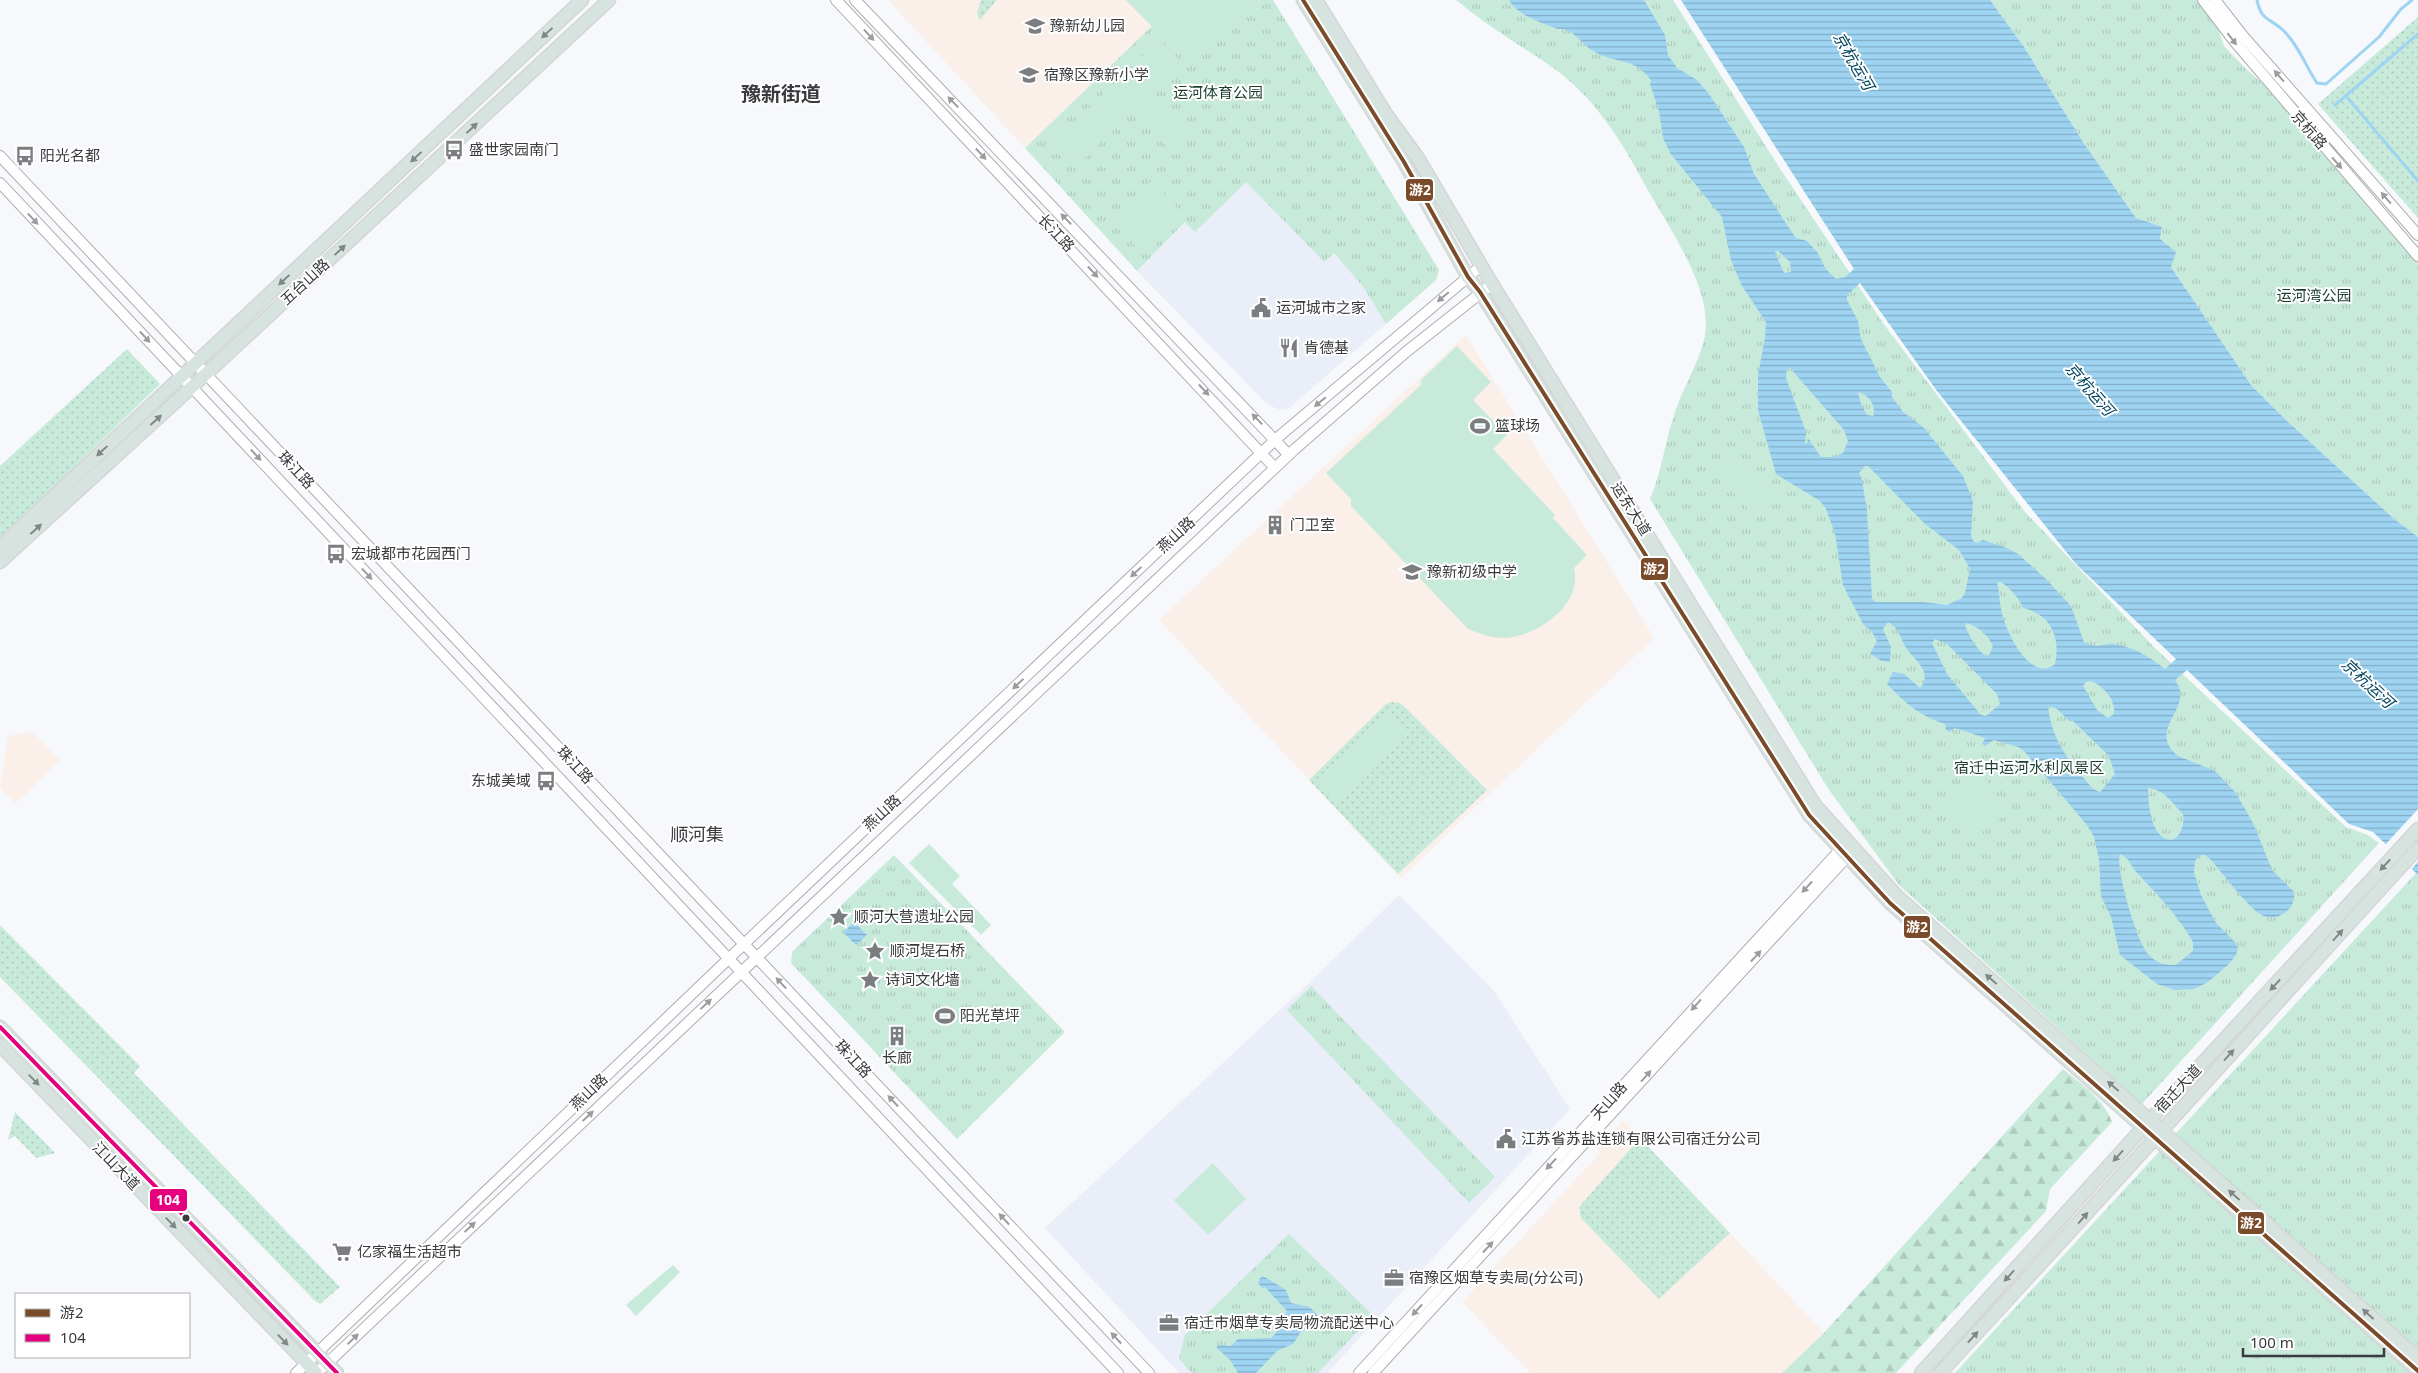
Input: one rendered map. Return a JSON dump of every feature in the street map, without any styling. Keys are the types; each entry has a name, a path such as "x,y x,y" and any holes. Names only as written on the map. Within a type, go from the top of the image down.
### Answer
{"main road":[{"name":"五台山路","path":"0,547 582,0"},
{"name":"五台山路","path":"0,562 192,387 609,0"},
{"name":"运东大道","path":"1304,0 1404,162 1468,277 1480,292 1809,815 1890,903 2147,1123"},
{"name":"运东大道","path":"1316,0 1386,114 1418,158 1492,284 1824,817 1897,896 2418,1371"},
{"name":"宿迁大道","path":"1921,1373 2147,1123 2418,829"},
{"name":"宿迁大道","path":"1940,1373 2068,1235 2157,1134 2418,848"},
{"name":"江山大道","path":"0,1027 337,1373"},
{"name":"江山大道","path":"0,1045 305,1363 317,1373"},
{"name":"运东大道","path":"2157,1134 2418,1358"}],"street":[{"name":"长江路","path":"836,0 1275,468"},
{"name":"长江路","path":"855,0 1290,455"},
{"name":"京杭路","path":"2203,0 2246,56 2418,256"},
{"name":"京杭路","path":"2215,0 2243,36 2418,235"},
{"name":"珠江路","path":"0,156 1149,1373"},
{"name":"珠江路","path":"0,183 1118,1373"},
{"name":"燕山路","path":"296,1373 728,959 1262,453 1481,266"},
{"name":"燕山路","path":"317,1373 1275,468 1403,356 1492,284"},
{"name":"天山路","path":"1359,1373 1843,854"},
{"name":"天山路","path":"1372,1373 1843,854"}],"shaded area":[{"name":"宿豫区豫新小学","path":"888,0 1126,0 1152,26 1025,148"},
{"name":"运河城市之家","path":"1246,182 1324,262 1333,252 1364,288 1386,324 1288,409 1281,410 1268,405 1137,271 1186,222 1195,231"},
{"name":"豫新初级中学","path":"1466,335 1654,638 1401,878 1159,620"},
{"path":"33,732 60,760 19,801 14,802 0,788 8,736"},
{"path":"1399,895 1494,991 1570,1109 1327,1373 1179,1373 1045,1228 1311,981"},
{"path":"1623,1120 1824,1333 1782,1373 1530,1373 1462,1302 1600,1153 1596,1150"}],"green space":[{"path":"981,0 997,0 980,20 977,13"},
{"name":"运河体育公园","path":"1126,0 1273,0 1439,270 1436,280 1386,324 1364,288 1334,253 1324,262 1246,182 1195,232 1185,222 1137,271 1025,148 1152,26"},
{"path":"1126,0 1236,0 1242,7 1186,61"},
{"name":"宿迁中运河水利风景区","path":"1456,0 1673,0 1779,167 1883,323 2025,512 2155,648 2346,827 2368,835 2379,843 2142,1104 1899,885 1829,790 1650,499 1658,478 1675,412 1699,356 1705,334 1706,323 1700,289 1685,255 1622,145 1589,100 1559,72 1492,27"},
{"name":"运河湾公园","path":"1990,0 2198,0 2218,28 2224,46 2266,86 2418,263 2418,537 2393,518 2286,420 2251,385 2171,267 2160,239 2162,228 2136,218 2083,142 2024,47"},
{"path":"2418,17 2418,218 2318,104"},
{"path":"1160,40 1183,64 1154,92 1187,128 1167,147 1133,112 1073,169 1043,138 1063,119 1070,126"},
{"path":"1151,181 1184,215 1143,254 1111,220"},
{"path":"1457,346 1491,382 1473,400 1507,435 1493,449 1555,515 1553,518 1587,555 1574,568 1575,582 1572,594 1565,606 1544,625 1518,636 1495,637 1468,629 1351,506 1351,499 1326,473 1422,384 1420,381"},
{"path":"127,349 160,384 0,539 0,466"},
{"path":"1735,460 1771,496 1753,513 1718,477"},
{"path":"1392,702 1400,703 1405,707 1487,790 1398,874 1309,780 1386,704"},
{"path":"1389,713 1408,732 1335,803 1317,784"},
{"path":"1983,776 2010,812 1968,842 1942,806"},
{"path":"929,844 960,876 952,884 991,925 981,935 909,863"},
{"path":"894,855 1065,1032 957,1139 791,963 792,952"},
{"path":"2418,871 2418,1373 1955,1373"},
{"path":"0,925 140,1066 134,1073 340,1287 320,1304 315,1301 0,977"},
{"path":"1311,986 1495,1177 1469,1203 1287,1010"},
{"path":"2063,1069 2098,1099 2112,1122 2050,1189 2046,1211 1896,1373 1782,1373 1824,1333"},
{"path":"15,1112 55,1153 36,1158 15,1136 8,1140"},
{"path":"1640,1138 1730,1233 1659,1299 1581,1218 1579,1207"},
{"path":"1213,1163 1246,1199 1208,1235 1174,1200"},
{"path":"1289,1234 1373,1315 1318,1373 1192,1373 1179,1359 1185,1335"},
{"path":"673,1265 680,1272 636,1316 626,1305"}],"water":[{"name":"京杭运河","path":"1509,0 1644,0 1665,35 1668,55 1677,68 1697,80 1709,94 1744,147 1754,174 1789,228 1796,238 1807,241 1818,253 1825,268 1836,279 1845,277 1854,269 1681,0 1990,0 2024,47 2083,142 2136,218 2162,227 2160,239 2176,252 2171,267 2251,385 2286,420 2393,518 2418,537 2418,875 2373,832 2349,824 2187,670 2175,680 2180,690 2180,699 2167,731 2170,747 2178,756 2215,771 2236,793 2254,825 2272,870 2294,892 2294,899 2289,910 2284,914 2266,917 2255,910 2242,897 2210,859 2205,855 2200,855 2195,861 2194,873 2201,895 2216,923 2235,942 2238,948 2236,955 2229,964 2208,982 2194,989 2175,990 2157,984 2120,955 2111,917 2101,896 2099,859 2094,837 2087,825 2024,751 2018,747 1994,740 1985,746 1982,744 1985,738 1955,728 1949,732 1946,730 1945,724 1921,713 1893,691 1887,684 1893,672 1904,674 1920,688 1925,677 1921,666 1906,648 1892,624 1888,622 1883,629 1891,647 1890,662 1882,661 1870,654 1877,641 1872,632 1863,624 1843,585 1835,534 1826,509 1820,501 1776,474 1758,410 1758,375 1766,322 1742,286 1731,260 1722,217 1670,153 1663,138 1659,111 1650,84 1651,80 1638,67 1593,51 1565,29 1556,29 1523,14","holes":["1778,251 1790,262 1791,272 1784,273 1775,252","1860,283 1937,391 2076,564 2176,659 2165,669 2148,657 2122,645 2097,646 2084,642 2071,606 2046,579 2018,554 2007,548 1983,540 1977,543 1974,542 1971,536 1973,501 1963,476 1923,427 1903,412 1892,397 1892,392 1880,377 1861,339 1858,321 1847,300 1847,295","1790,368 1844,430 1848,441 1843,453 1834,457 1821,457 1808,438 1807,444 1805,443 1806,432 1786,378 1787,369","1858,392 1865,395 1871,401 1874,408 1873,416 1867,415 1861,404","1865,466 1868,466 1925,524 1959,550 1970,569 1965,593 1962,598 1947,605 1923,602 1876,602 1872,599 1867,511 1859,473","1997,582 2001,582 2011,591 2023,608 2040,615 2047,621 2055,636 2055,664 2046,668 2037,667 2029,662 2021,653 2004,621","1967,623 1979,629 1991,642 1993,646 1989,655 1986,656 1979,650 1965,626","1935,639 1947,644 1997,694 2000,704 1986,716 1981,715 1947,674 1932,643","2086,682 2095,683 2108,694 2113,704 2114,714 2108,718 2097,710 2083,686","2048,706 2057,709 2069,721 2073,721 2109,756 2115,774 2100,792 2093,789 2063,751 2053,730","2148,788 2159,791 2183,814 2182,827 2176,837 2167,839 2162,837 2157,831 2149,804","2120,854 2128,860 2175,915 2193,942 2193,951 2176,965 2168,965 2154,960 2143,947 2124,889 2119,862"]},
{"path":"854,922 867,935 856,945 843,932"},
{"path":"1263,1276 1286,1290 1291,1303 1309,1307 1317,1314 1317,1317 1304,1327 1293,1344 1277,1351 1256,1373 1238,1373 1230,1360 1216,1347 1221,1345 1231,1346 1238,1339 1271,1338 1276,1333 1287,1311 1265,1287 1262,1288 1258,1283"}],"pier":[{"path":"2418,809 2418,862 2410,871 2384,846"}],"waterway":[{"path":"2257,0 2264,16 2283,30 2293,42 2317,83 2326,84 2379,37 2401,9 2412,0"},
{"path":"2335,105 2418,34"},
{"path":"2346,96 2418,181"}],"transit line":[{"name":"游2","path":"1303,0 1404,162 1468,277 1480,292 1809,815 1890,903 2418,1371"},
{"name":"104","path":"0,1027 337,1373"}],"place":[{"name":"豫新幼儿园","path":"1035,26"},
{"name":"宿豫区豫新小学","path":"1029,75"},
{"name":"盛世家园南门","path":"454,150"},
{"name":"阳光名都","path":"25,156"},
{"name":"运河城市之家","path":"1261,308"},
{"name":"肯德基","path":"1289,348"},
{"name":"篮球场","path":"1480,426"},
{"name":"门卫室","path":"1275,525"},
{"name":"宏城都市花园西门","path":"336,554"},
{"name":"豫新初级中学","path":"1412,572"},
{"name":"东城美域","path":"546,781"},
{"name":"顺河大营遗址公园","path":"839,917"},
{"name":"顺河堤石桥","path":"875,951"},
{"name":"诗词文化墙","path":"870,980"},
{"name":"阳光草坪","path":"945,1016"},
{"name":"长廊","path":"897,1036"},
{"name":"江苏省苏盐连锁有限公司宿迁分公司","path":"1506,1139"},
{"name":"亿家福生活超市","path":"342,1252"},
{"name":"宿豫区烟草专卖局(分公司)","path":"1394,1278"},
{"name":"宿迁市烟草专卖局物流配送中心","path":"1169,1323"}],"district":[{"name":"豫新街道","path":"781,94"},
{"name":"顺河集","path":"697,835"}]}
